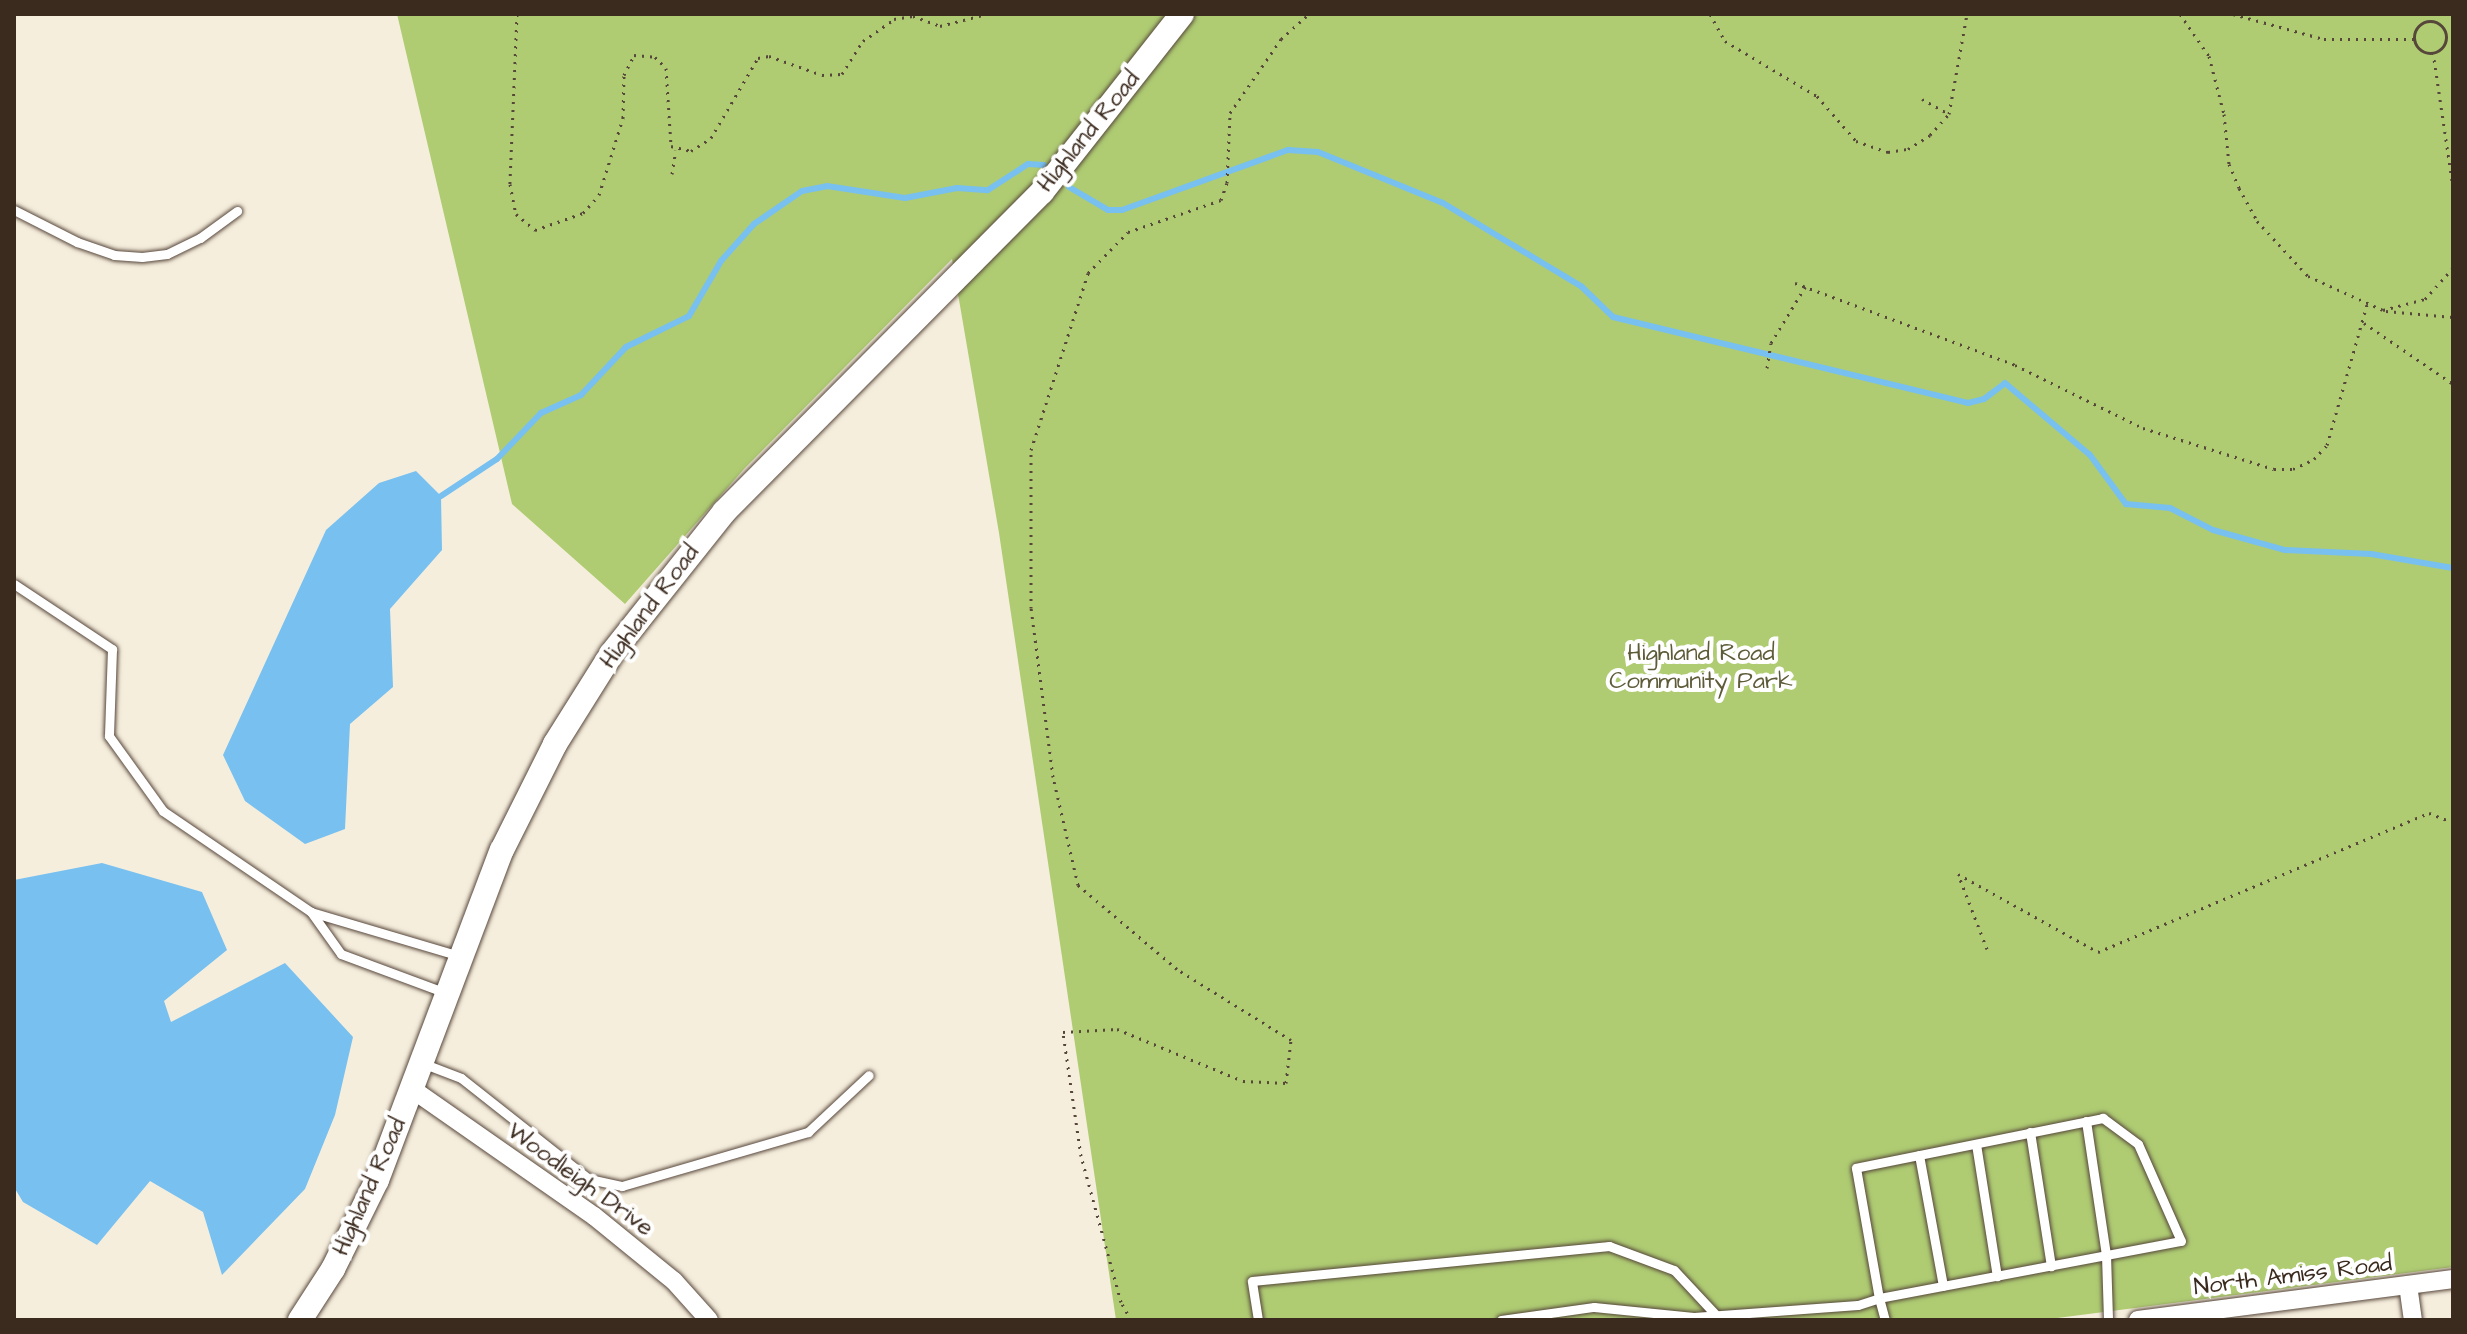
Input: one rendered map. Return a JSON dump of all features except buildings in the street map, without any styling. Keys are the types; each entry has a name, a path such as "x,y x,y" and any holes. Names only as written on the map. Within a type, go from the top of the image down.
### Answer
{"street":[{"name":"Highland Road","path":"300,1320 353,1232 412,1089 460,956 537,778 636,620 742,494 1021,215 1182,14"},
{"name":"Woodleigh Drive","path":"412,1089 594,1216 674,1281 709,1320"},
{"name":"North Amiss Road","path":"2138,1320 2453,1279"},
{"path":"2408,1285 2413,1320"}],"lane":[{"path":"14,210 77,242 114,255 142,257 167,254 200,238 237,211"},
{"path":"14,584 112,649 109,736 130,772 163,811 311,912 460,956"},
{"path":"311,912 341,954 446,993"},
{"path":"422,1063 461,1078 589,1179 622,1186 808,1132 869,1075"},
{"path":"1501,1320 1594,1307 1716,1315 1858,1305 1879,1298 2181,1241 2138,1144 2103,1118 1856,1168 1879,1298 1885,1320"},
{"path":"2086,1121 2106,1255 2108,1320"},
{"path":"2030,1132 2051,1266"},
{"path":"1976,1144 1997,1276"},
{"path":"1919,1155 1943,1286"},
{"path":"1258,1320 1252,1281 1609,1246 1674,1270 1716,1315"}],"path":[{"path":"517,14 510,184 521,221 535,230 595,203 621,124 624,75 634,55 655,57 666,68 669,140 676,150 672,174"},
{"path":"676,150 691,151 711,138 758,58 769,56 822,75 842,74 863,41 894,19 913,16 940,26 987,14"},
{"path":"1131,1320 1121,1302 1081,1156 1063,1032 1117,1029 1243,1081 1286,1083 1291,1040 1177,969 1078,885 1053,777 1030,599 1031,450 1088,273 1128,232 1221,200 1227,183 1230,113 1281,39 1309,14"},
{"path":"1710,14 1725,41 1817,96 1856,141 1870,148 1908,149 1930,135 1949,114 1967,14"},
{"path":"2180,14 2209,56 2224,114 2229,164 2257,221 2308,276 2367,305 2383,310 2453,317"},
{"path":"2233,14 2324,39 2415,39"},
{"path":"2427,14 2428,21"},
{"path":"2428,21 2442,26 2446,35 2441,49 2433,52 2421,50 2415,39 2419,26 2428,21"},
{"path":"2446,35 2453,34"},
{"path":"2433,52 2453,187"},
{"path":"1922,99 1949,114"},
{"path":"2383,310 2425,299 2453,268"},
{"path":"1795,283 2015,365 2143,428 2274,469 2293,469 2314,459 2327,445 2367,305"},
{"path":"1767,368 1771,343 1805,287"},
{"path":"2363,322 2453,384"},
{"path":"1987,949 1958,874 2098,952 2429,813 2453,822"}],"green space":[{"name":"Highland Road Community Park","path":"397,14 2453,14 2453,1267 2042,1320 1116,1320 999,533 952,259 744,469 625,604 512,504"}],"water":[{"path":"416,471 441,496 442,550 390,609 393,687 350,724 345,829 305,844 245,801 223,755 326,530 379,483"},
{"path":"102,863 202,892 227,950 164,1001 171,1022 285,963 353,1037 335,1115 305,1189 222,1275 203,1212 150,1181 97,1245 23,1202 14,1187 14,880"}],"waterway":[{"path":"1069,187 1108,210 1122,210 1288,150 1318,152 1443,203 1582,287 1613,317 1968,403 1984,399 2005,383 2090,455 2126,504 2170,508 2213,530 2285,550 2371,554 2453,568"},
{"path":"441,496 497,459 541,413 581,395 626,347 689,316 721,261 754,224 802,191 827,186 905,198 957,188 988,190 1028,164 1044,165"}]}
